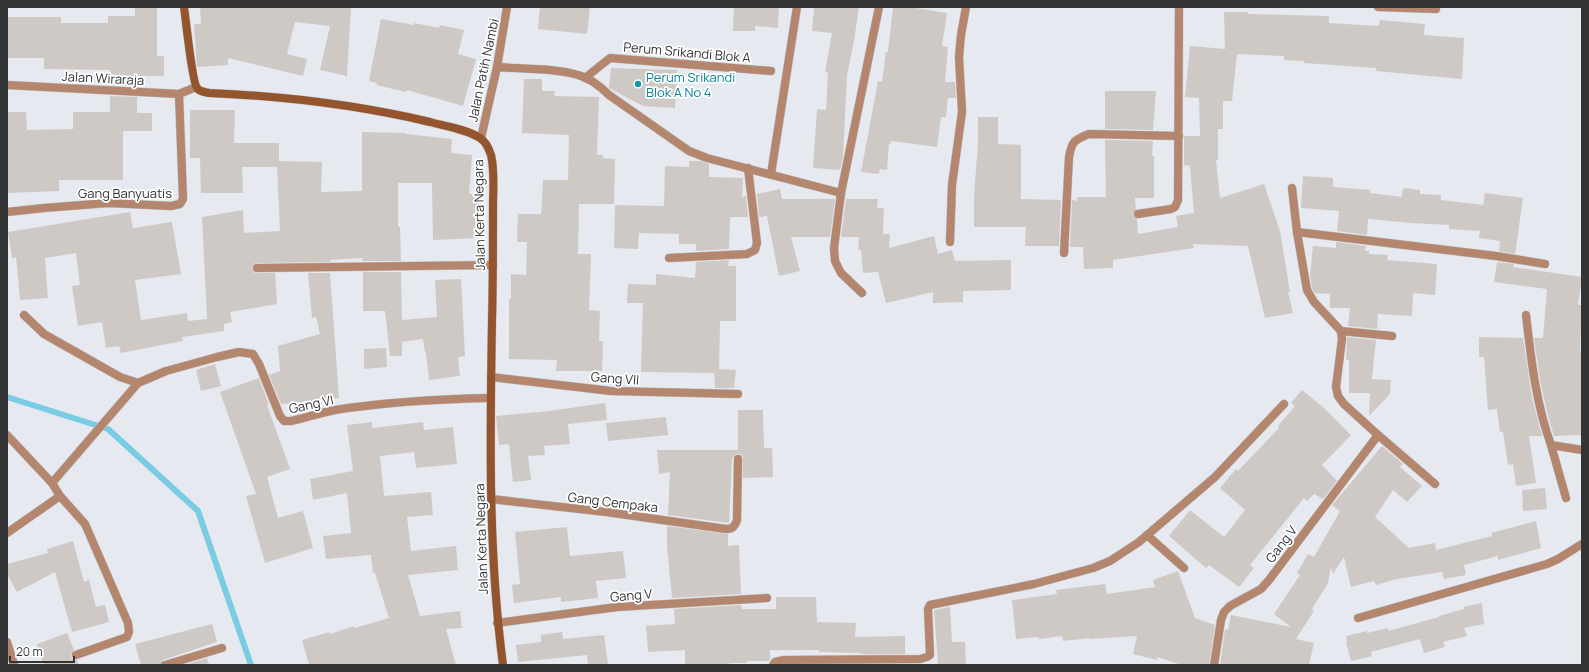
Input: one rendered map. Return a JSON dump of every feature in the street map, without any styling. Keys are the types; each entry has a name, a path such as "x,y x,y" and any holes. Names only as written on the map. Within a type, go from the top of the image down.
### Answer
{"street":[{"path":"184,7 193,73 196,87 200,91 278,98 375,111 448,127 481,138"},
{"name":"Jalan Patih Nambi","path":"481,138 497,67 508,7"},
{"path":"771,174 797,7"},
{"path":"862,293 841,273 835,262 834,248 841,193 879,7"},
{"path":"950,242 952,185 962,112 960,57 961,35 966,7"},
{"path":"1138,214 1171,209 1175,207 1178,200 1179,7"},
{"path":"1378,7 1436,9"},
{"name":"Perum Srikandi Blok A","path":"585,78 610,58 770,71"},
{"path":"497,67 578,75 599,85 609,95 689,151 841,193"},
{"name":"Jalan Wiraraja","path":"7,85 179,94 196,87"},
{"name":"Gang Banyuatis","path":"7,212 108,203 171,206 180,204 183,199 179,94"},
{"path":"1064,253 1069,157 1072,143 1075,140 1089,134 1179,136"},
{"name":"Jalan Kerta Negara","path":"481,138 486,145 492,162 493,265 490,398 491,499 497,623 503,665"},
{"path":"669,258 747,254 756,250 757,243 748,168"},
{"path":"1292,188 1296,232 1307,290 1314,302 1341,331 1342,339 1336,387 1338,396 1344,404 1378,435 1436,484"},
{"path":"1296,232 1488,255 1545,264"},
{"path":"257,268 493,265"},
{"path":"24,315 44,334 120,377 138,383 52,483"},
{"path":"1526,315 1533,369 1544,422 1566,498"},
{"path":"1341,331 1392,336"},
{"name":"Gang VI","path":"138,383 166,371 239,352 253,354 259,364 280,416 284,421 288,422 349,409 445,399 490,398"},
{"name":"Gang VII","path":"491,377 611,390 738,394"},
{"path":"773,665 775,662 784,660 920,659 927,657 930,655 928,608 930,605 1034,584 1093,568 1120,556 1215,477 1284,404"},
{"path":"7,435 52,483 60,496 85,524 127,619 129,627 127,637 76,655"},
{"name":"Gang V","path":"1214,665 1221,620 1224,612 1230,606 1261,589 1378,435"},
{"path":"1551,445 1582,450"},
{"name":"Gang Cempaka","path":"491,499 606,512 732,529 737,520 738,459"},
{"path":"7,533 60,496"},
{"path":"1147,535 1184,568"},
{"path":"1358,618 1547,564 1582,544"},
{"name":"Gang V","path":"497,623 616,608 767,598"},
{"path":"8,646 14,665"},
{"path":"165,665 222,648"}],"building":[{"path":"135,7 157,7 157,56 164,56 164,76 137,76 137,86 110,85 110,70 44,69 44,58 8,58 8,17 61,17 61,23 108,23 108,16 135,16"},
{"path":"200,7 351,7 347,76 320,70 330,26 295,22 287,54 307,59 303,76 228,58 228,65 197,67 194,24 201,24"},
{"path":"540,7 590,7 587,34 538,29"},
{"path":"734,7 779,7 778,28 755,26 755,31 733,31"},
{"path":"814,7 859,7 847,75 843,157 840,170 813,168 817,109 826,110 828,73 825,72 832,33 812,31"},
{"path":"893,7 909,7 947,13 942,46 948,47 945,82 955,82 956,98 948,98 946,117 941,117 937,147 891,141 889,144 887,170 880,169 879,174 861,172 878,81 882,82 886,52 888,52"},
{"path":"1224,12 1329,16 1329,23 1379,26 1380,20 1425,24 1424,35 1464,38 1462,79 1376,71 1376,68 1304,63 1304,61 1284,60 1284,56 1237,54 1232,101 1223,101 1223,129 1218,129 1218,160 1216,160 1220,198 1264,184 1280,231 1290,292 1288,292 1293,313 1265,318 1248,246 1193,244 1194,248 1113,260 1113,268 1084,269 1083,247 1070,247 1072,200 1077,201 1077,197 1106,197 1105,140 1153,141 1152,156 1154,156 1154,198 1135,198 1136,209 1133,214 1137,219 1138,234 1178,227 1176,216 1194,213 1190,166 1184,165 1184,136 1200,136 1199,98 1185,97 1190,46 1225,49"},
{"path":"381,19 439,28 440,25 464,30 458,54 476,59 463,106 407,90 406,92 376,85 377,83 369,81"},
{"path":"611,68 677,70 675,108 643,106 609,88"},
{"path":"524,79 542,79 542,91 555,91 554,96 599,97 597,155 603,155 603,158 615,159 614,204 579,204 578,254 591,254 589,310 600,311 599,341 603,341 602,371 556,371 557,360 509,359 509,299 511,299 511,274 526,275 527,242 517,242 518,214 541,214 543,180 568,180 569,135 522,133"},
{"path":"1105,91 1156,91 1153,130 1105,129"},
{"path":"110,96 137,97 137,113 152,113 152,131 123,131 123,180 59,180 59,191 7,193 7,112 26,112 27,130 73,129 73,112 110,112"},
{"path":"190,110 235,110 234,143 279,143 279,161 322,162 321,192 362,191 362,132 406,133 452,139 451,153 472,155 469,194 477,194 478,238 433,240 432,183 398,183 398,227 400,227 401,261 363,261 362,258 330,260 330,262 255,263 252,268 255,273 275,273 277,304 230,312 232,322 224,324 224,331 182,337 183,341 121,353 119,346 106,348 102,322 78,326 72,286 80,285 76,253 45,258 48,298 20,300 16,257 12,258 8,232 130,212 133,228 172,222 181,274 135,280 141,320 187,313 188,321 207,319 202,217 243,210 244,233 280,231 277,167 242,167 243,193 201,193 200,158 190,158"},
{"path":"978,117 998,117 998,144 1021,145 1021,199 1061,200 1059,246 1025,246 1026,227 974,227"},
{"path":"689,161 701,161 709,164 709,177 743,178 742,197 746,196 748,217 730,217 729,249 696,251 696,244 679,244 679,234 639,233 638,249 614,248 615,205 664,206 665,166 689,167"},
{"path":"1303,176 1333,178 1333,187 1370,190 1370,193 1402,197 1403,188 1420,190 1420,194 1441,195 1441,200 1483,205 1485,193 1523,198 1515,254 1499,251 1500,241 1479,238 1480,231 1449,229 1449,225 1368,219 1367,235 1337,231 1339,211 1301,208"},
{"path":"780,189 782,199 835,199 830,237 791,237 800,271 779,276 767,216 759,217 757,194"},
{"path":"846,199 878,199 877,208 884,208 883,234 890,234 889,248 934,236 938,254 952,250 955,261 1011,260 1011,290 963,291 963,302 933,303 933,292 886,303 878,272 863,273 861,250 858,250 859,237 841,237"},
{"path":"1336,242 1366,246 1365,251 1369,251 1369,254 1388,255 1387,260 1437,264 1435,295 1413,293 1412,316 1378,314 1377,329 1348,326 1350,308 1330,308 1330,294 1315,293 1312,288 1310,276 1313,246 1336,248"},
{"path":"729,260 728,266 736,266 736,321 720,321 719,369 736,370 734,388 715,388 714,373 641,372 643,303 627,303 628,284 656,285 656,274 695,278 696,262"},
{"path":"1497,262 1514,264 1513,267 1582,277 1578,305 1582,305 1580,351 1582,351 1582,435 1554,436 1547,412 1540,380 1534,338 1543,338 1547,289 1494,282"},
{"path":"363,272 401,272 402,320 437,317 435,280 461,279 465,356 458,357 460,376 429,380 423,339 402,342 402,356 390,356 385,311 363,311"},
{"path":"308,273 330,273 339,398 281,404 269,375 280,371 278,346 320,334 316,317 312,318"},
{"path":"1347,337 1376,340 1372,379 1391,380 1390,394 1369,416 1370,393 1349,393 1349,360 1346,360"},
{"path":"1479,337 1523,338 1532,398 1542,436 1529,436 1536,483 1516,486 1513,464 1508,465 1503,432 1500,432 1497,409 1488,410 1484,357 1479,357"},
{"path":"386,348 387,367 364,369 364,349"},
{"path":"215,364 221,386 201,391 196,370"},
{"path":"259,378 290,469 267,477 278,518 303,511 313,548 265,563 246,496 256,494 220,392"},
{"path":"1302,390 1324,408 1351,435 1322,465 1337,481 1323,499 1314,494 1307,501 1304,498 1250,565 1254,568 1239,587 1209,565 1206,568 1169,536 1190,510 1224,537 1245,510 1220,488 1236,469 1238,471 1279,428 1278,426 1295,406 1291,403"},
{"path":"605,403 607,420 568,424 570,444 544,446 545,455 528,456 531,480 513,482 509,444 499,445 496,416 549,411"},
{"path":"738,410 763,410 764,448 772,448 773,477 743,478 743,457 740,454 736,454 732,459 729,523 668,515 670,472 659,474 657,450 738,450"},
{"path":"666,417 668,435 608,441 606,423"},
{"path":"372,422 372,428 423,422 424,430 453,427 457,464 416,468 414,452 380,456 384,496 431,492 433,515 407,517 411,551 456,546 458,570 408,575 420,616 460,611 462,628 446,629 456,665 309,665 302,640 329,632 330,634 354,626 355,628 389,618 375,573 373,573 371,555 326,559 323,536 351,533 347,493 313,500 310,479 353,471 347,425"},
{"path":"1382,446 1403,464 1400,467 1422,486 1407,502 1393,490 1375,517 1409,548 1435,543 1436,550 1492,536 1491,533 1536,521 1541,548 1498,560 1498,556 1464,565 1466,575 1444,579 1442,572 1397,579 1376,585 1374,581 1351,587 1344,557 1333,574 1331,567 1328,583 1312,609 1314,611 1296,639 1314,643 1309,665 1220,665 1225,629 1228,630 1231,615 1291,627 1274,614 1300,575 1297,573 1308,554 1314,557 1340,511 1332,505"},
{"path":"1545,488 1547,509 1523,511 1522,490"},
{"path":"667,526 728,534 728,546 739,545 741,594 672,598 667,546"},
{"path":"567,527 570,556 623,551 626,578 596,581 598,598 561,602 561,597 514,603 512,585 520,584 515,532"},
{"path":"73,541 84,582 89,580 96,607 105,605 109,622 72,632 55,572 17,592 7,574 7,564 48,553 47,549"},
{"path":"1178,571 1195,618 1215,625 1209,665 1182,665 1157,657 1157,660 1133,654 1137,636 1063,641 1062,636 1039,639 1038,637 1016,639 1012,600 1057,594 1056,590 1105,584 1107,594 1155,587 1153,580"},
{"path":"776,597 816,597 817,622 856,623 855,637 905,636 905,654 861,654 819,652 819,650 770,650 769,661 747,661 747,663 729,663 729,665 685,665 685,650 648,652 646,626 675,624 674,609 741,605 742,609 776,609"},
{"path":"1482,603 1484,624 1464,628 1467,636 1443,642 1445,647 1424,653 1420,639 1371,652 1372,656 1351,661 1346,636 1388,628 1388,631 1439,617 1464,609 1464,607"},
{"path":"950,607 952,642 965,642 966,665 938,665 934,610"},
{"path":"212,624 217,642 163,660 160,665 141,665 135,644"},
{"path":"562,632 563,639 604,635 608,665 588,665 587,655 518,662 516,645 541,642 541,635"},
{"path":"67,633 74,650 71,657 77,660 79,665 44,665 37,644"},
{"path":"207,658 209,665 184,665"}],"waterway":[{"path":"7,397 108,429 198,511 251,665"}],"place":[{"name":"Perum Srikandi Blok A No 4","path":"638,84"}]}
